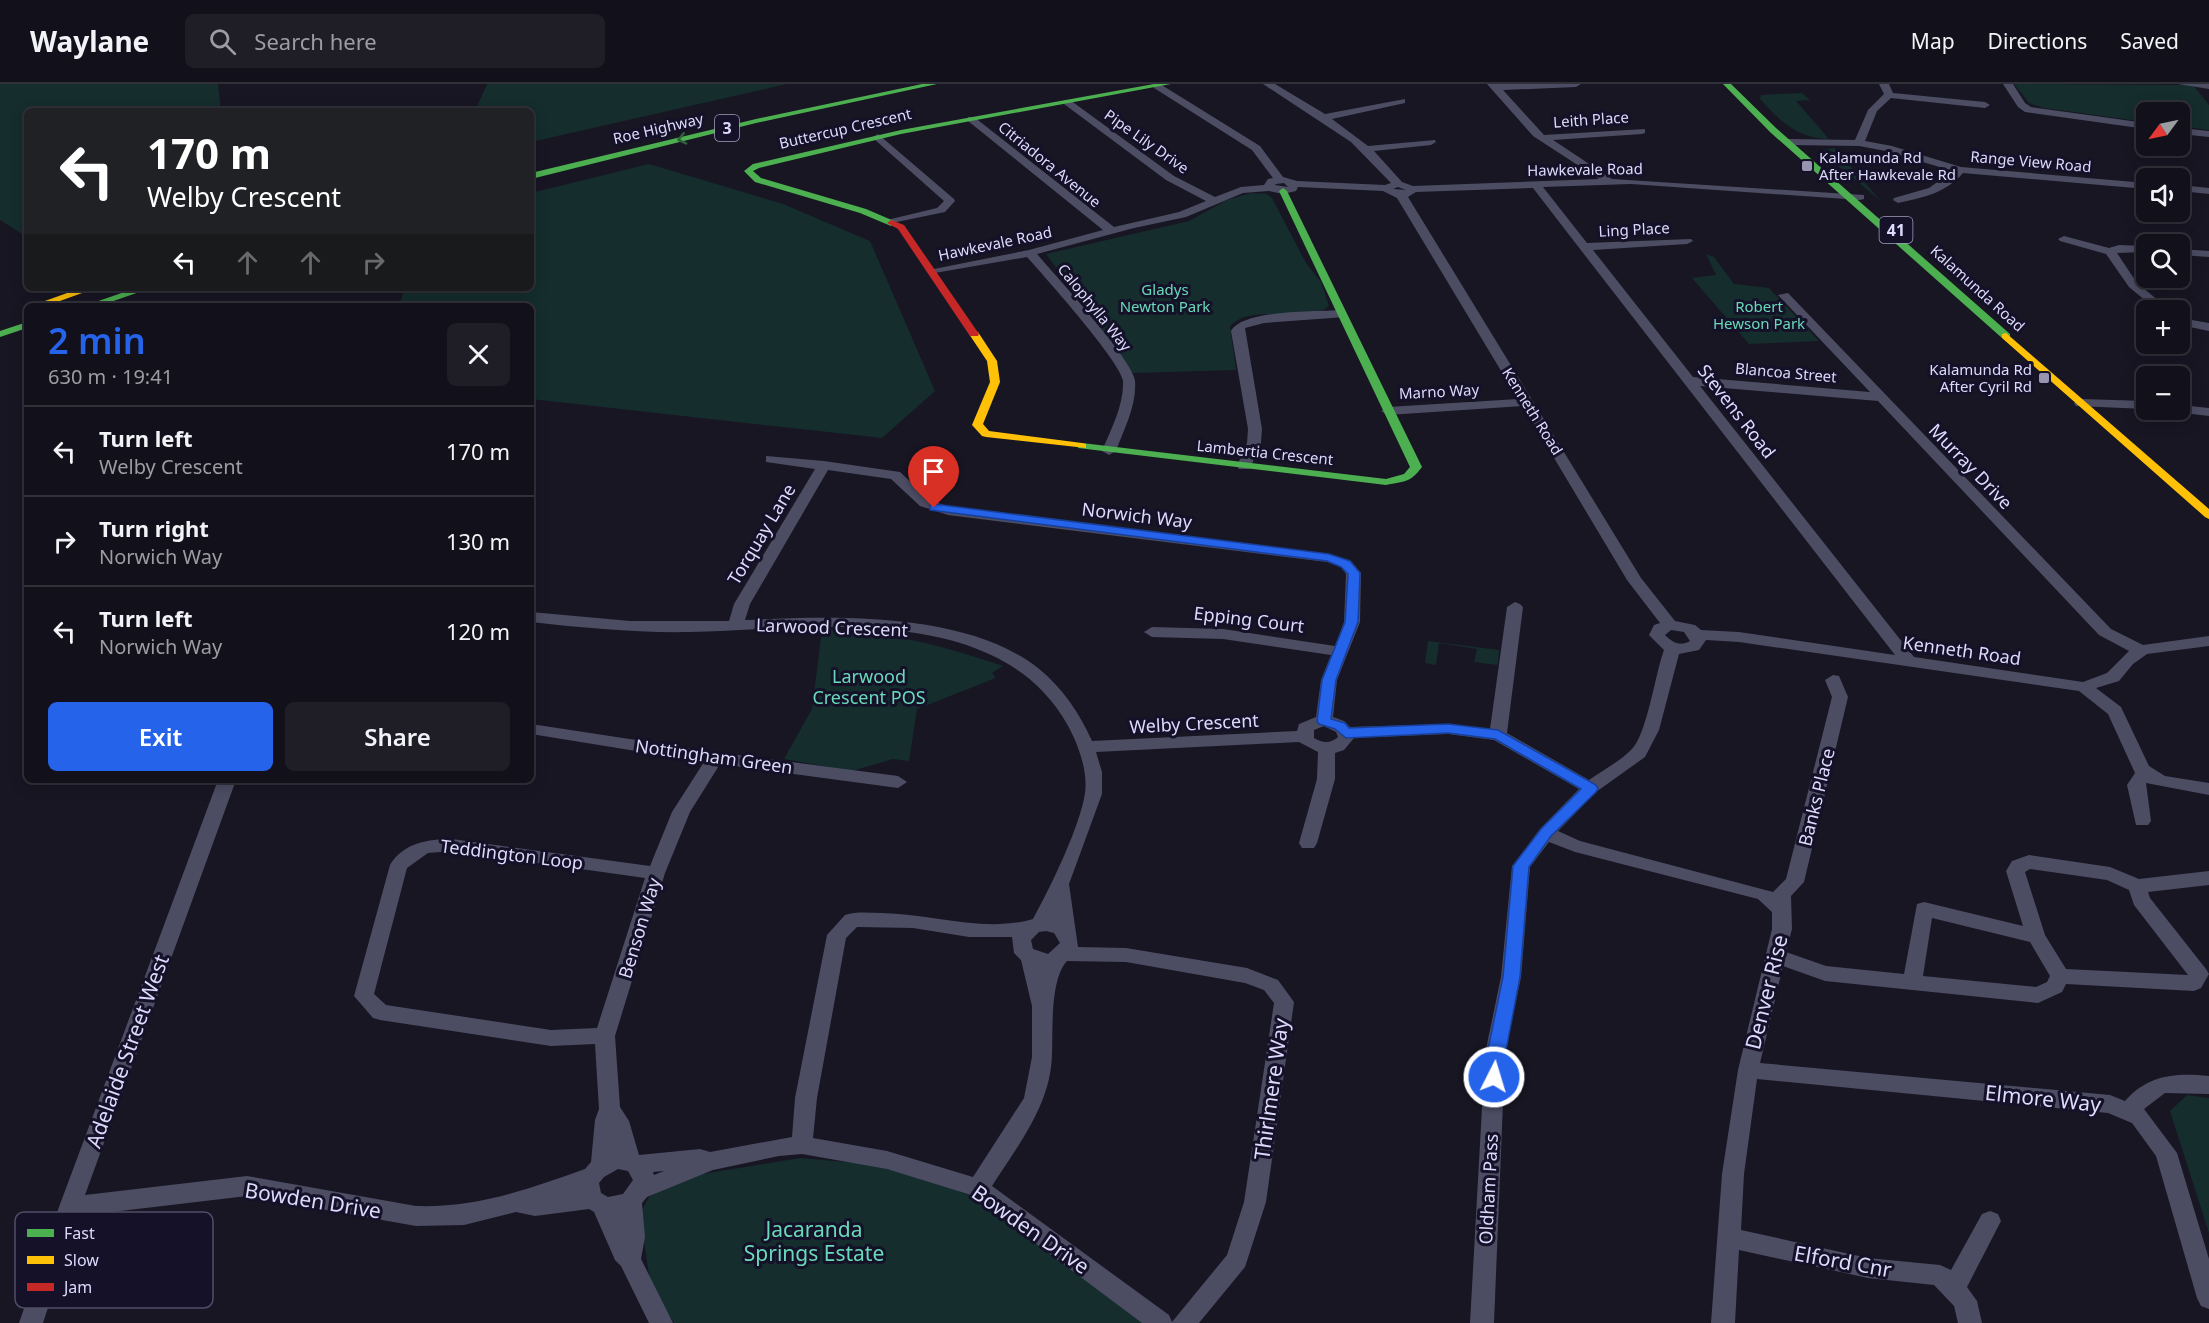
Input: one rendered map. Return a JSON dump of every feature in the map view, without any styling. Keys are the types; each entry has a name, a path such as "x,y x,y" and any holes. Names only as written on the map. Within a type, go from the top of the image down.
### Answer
{"main road":[{"name":"Roe Highway","path":"534,161 875,84"},
{"name":"Roe Highway","path":"534,175 708,132 933,84"},
{"path":"708,132 948,84"},
{"name":"Kalamunda Road","path":"1727,84 2092,407 2209,515"},
{"name":"Kalamunda Road","path":"1740,84 1796,144"},
{"name":"Buttercup Crescent","path":"933,272 907,233 891,222 758,180 748,171 756,166 878,137 1162,85"},
{"name":"Lambertia Crescent","path":"933,272 992,361 994,382 977,420 981,430 993,437 1386,482 1408,477 1416,467 1279,185"},
{"path":"45,303 82,291"},
{"path":"98,303 136,291"},
{"path":"0,334 24,326"},
{"name":"Kalamunda Road","path":"2092,407 2209,503"}],"street":[{"path":"1268,84 1326,117 1368,149 1404,189"},
{"path":"1493,86 1576,84"},
{"path":"1884,84 1889,95"},
{"path":"2008,84 2020,105 2028,110 2136,125"},
{"path":"2183,84 2209,86"},
{"path":"1162,85 1256,148 1279,185"},
{"path":"1493,86 1542,138 1608,180"},
{"path":"1858,144 1873,110 1889,95 1985,105"},
{"path":"1326,117 1402,101"},
{"name":"Pipe Lily Drive","path":"1067,102 1170,177 1208,199"},
{"name":"Citriadora Avenue","path":"971,119 1108,228"},
{"name":"Leith Place","path":"1542,138 1642,131"},
{"path":"2190,132 2209,134"},
{"path":"878,137 950,201 941,210 891,222"},
{"path":"1368,149 1431,142"},
{"name":"Range View Road","path":"1796,144 1858,144 1888,148 1960,170 2136,185"},
{"path":"1898,200 1935,189 1960,170"},
{"name":"Hawkevale Road","path":"933,272 1030,253 1108,228 1182,215 1208,199 1241,190 1279,185 1404,189 1536,185 1608,180 1795,194 1851,194"},
{"name":"Stevens Road","path":"1536,185 1908,661"},
{"name":"Kenneth Road","path":"1404,189 1471,310 1474,321 1483,327 1635,580 1670,625"},
{"path":"2190,189 2209,190"},
{"path":"2064,239 2110,252 2133,285 2152,300"},
{"name":"Ling Place","path":"1584,247 1687,241"},
{"path":"2110,252 2119,248 2136,249"},
{"name":"Calophylla Way","path":"1030,253 1102,339 1129,378 1128,400 1109,451"},
{"path":"2190,253 2209,254"},
{"name":"Murray Drive","path":"1784,295 2105,632 2141,651"},
{"path":"1244,466 1254,444 1255,429 1237,331 1240,326 1263,319 1341,314"},
{"path":"2190,324 2209,327"},
{"name":"Blancoa Street","path":"1690,381 1879,397"},
{"name":"Marno Way","path":"1388,411 1529,402"},
{"path":"2092,407 2136,406"},
{"path":"2190,410 2209,412"},
{"name":"Norwich Way","path":"771,459 895,475 925,503 948,511 1329,558 1346,564 1354,573 1352,622 1326,692 1324,721"},
{"name":"Torquay Lane","path":"736,624 742,604 824,465"},
{"path":"1498,735 1515,607"},
{"name":"Larwood Crescent","path":"534,617 657,627 736,624 897,626 948,635 986,648 1027,668 1043,681 1078,727 1085,747 1094,791 1075,851 1060,885"},
{"path":"1670,625 1689,628 1697,636 1695,646 1685,649 1662,642 1657,634 1660,628 1670,625"},
{"name":"Epping Court","path":"1152,632 1181,631 1299,644 1341,652"},
{"name":"Kenneth Road","path":"1697,636 1739,637 2084,687 2113,678 2127,660 2141,651 2159,646 2209,641"},
{"name":"Oldham Pass","path":"1482,1323 1495,1054 1511,977 1521,866 1546,832 1590,789 1639,753 1651,730 1664,672 1673,647"},
{"name":"Banks Place","path":"1781,910 1782,893 1795,882 1840,697 1833,680"},
{"path":"2084,687 2115,711 2137,763 2150,776 2171,783 2209,789"},
{"path":"1324,721 1340,726 1346,733 1342,744 1327,749 1310,744 1304,736 1308,725 1324,721"},
{"name":"Nottingham Green","path":"534,729 715,758 898,782"},
{"path":"1346,733 1448,729 1498,735 1590,789"},
{"name":"Welby Crescent","path":"1085,747 1304,736"},
{"path":"1308,843 1326,779 1327,749"},
{"name":"Benson Way","path":"596,1171 610,1109 605,1036 656,873 681,812 715,758"},
{"path":"2142,821 2136,785 2140,778 2150,776"},
{"name":"Adelaide Street West","path":"68,1212 226,783"},
{"name":"Denver Rise","path":"1546,832 1575,846 1764,894 1781,910 1782,929 1748,1070 1733,1174 1723,1323"},
{"name":"Teddington Loop","path":"605,1036 551,1038 380,1012 364,996 399,865 410,854 426,845 452,845 656,873"},
{"path":"2060,975 2036,936 2015,871 2019,866 2029,862 2110,874 2137,886 2209,878"},
{"path":"978,1188 1034,1099 1042,1057 1042,1006 1029,940 1053,893 1060,885"},
{"path":"1042,1006 1046,1002 1050,974 1064,945 1060,885"},
{"path":"2060,975 2194,983 2199,974 2141,900 2137,886"},
{"path":"1912,982 1924,909 2036,936"},
{"path":"802,1145 806,1098 837,935 852,920 913,921 969,930 979,936 1029,940 1053,925 1064,945"},
{"path":"1029,940 1042,961 1064,945"},
{"name":"Thirlmere Way","path":"1064,945 1247,976 1271,985 1284,1002 1255,1202 1237,1260 1184,1323"},
{"path":"1776,956 1825,973 2038,995 2055,987 2060,975"},
{"name":"Elmore Way","path":"1748,1070 2110,1104 2140,1117 2166,1153 2209,1298"},
{"path":"2128,1112 2150,1088 2162,1083 2209,1085"},
{"name":"Benson Way","path":"610,1109 618,1121 634,1162"},
{"name":"Bowden Drive","path":"636,1195 711,1161 779,1147 802,1145 887,1160 978,1188 1161,1323"},
{"name":"Bowden Drive","path":"634,1162 700,1158 711,1161"},
{"path":"629,1259 634,1237 636,1195 644,1173 634,1162 616,1160 596,1171 587,1188 623,1253 629,1259 661,1323"},
{"name":"Bowden Drive","path":"70,1207 247,1186 433,1217 471,1216 520,1204 535,1194 596,1171"},
{"path":"597,1203 617,1207 636,1195"},
{"name":"Bowden Drive","path":"520,1204 535,1206 597,1203"},
{"path":"1953,1289 1990,1221"},
{"name":"Elford Cnr","path":"1729,1238 1868,1268 1940,1275 1965,1301 1970,1323"},
{"name":"Adelaide Street West","path":"31,1323 36,1308"}],"green space":[{"path":"0,84 218,84 221,108 24,108 24,235 0,220"},
{"path":"487,84 787,84 534,141 534,108 476,108"},
{"path":"2014,84 2193,85 2209,105 2209,130 2190,127 2190,102 2136,102 2136,121 2044,108 2029,103"},
{"path":"1802,93 1810,100 1796,101 1829,139 1798,132 1760,99 1761,95"},
{"path":"1834,148 1881,201 1820,151"},
{"path":"649,164 783,204 870,241 935,391 882,438 534,399 534,303 400,303 404,291 534,291 534,192"},
{"name":"Gladys Newton Park","path":"1251,193 1267,194 1272,198 1306,263 1321,282 1329,306 1307,314 1265,314 1240,319 1230,326 1236,370 1133,373 1046,254 1189,221 1227,200"},
{"name":"Robert Hewson Park","path":"1706,254 1714,257 1734,284 1769,288 1819,341 1749,344 1692,278 1716,275"},
{"name":"Larwood Crescent POS","path":"822,630 869,633 914,640 1003,666 992,673 996,678 917,709 909,761 893,759 852,771 784,759 812,709"},
{"path":"1428,641 1499,650 1498,665 1474,662 1477,649 1439,643 1436,665 1425,663"},
{"path":"2187,1095 2209,1098 2209,1233 2170,1111"},
{"name":"Jacaranda Springs Estate","path":"800,1158 869,1164 935,1182 975,1197 1143,1323 674,1323 651,1288 640,1214 649,1197 672,1183 696,1175"}],"traffic: fast":[{"path":"534,175 756,121 933,84"},
{"path":"891,223 863,211 758,180 748,171 756,166 901,132 1167,84"},
{"path":"1727,84 1773,130 2006,336"},
{"path":"1082,446 1386,482 1408,477 1416,467 1283,191"},
{"path":"98,303 136,291"},
{"path":"0,334 24,326"}],"traffic: slow":[{"path":"45,303 82,291"},
{"path":"974,334 992,361 995,382 977,425 986,434 1082,446"},
{"path":"2006,336 2209,515"}],"traffic: jam":[{"path":"891,223 901,227 974,334"}],"place":[{"name":"Kalamunda Rd After Hawkevale Rd","path":"1807,166"},
{"name":"Kalamunda Rd After Cyril Rd","path":"2044,378"}],"route":[{"path":"934,508 1329,558 1346,564 1354,573 1352,622 1329,680 1324,702 1324,721 1335,723 1346,733 1448,729 1498,735 1540,757 1590,789 1546,832 1521,866 1511,977 1495,1054 1494,1077"}]}
